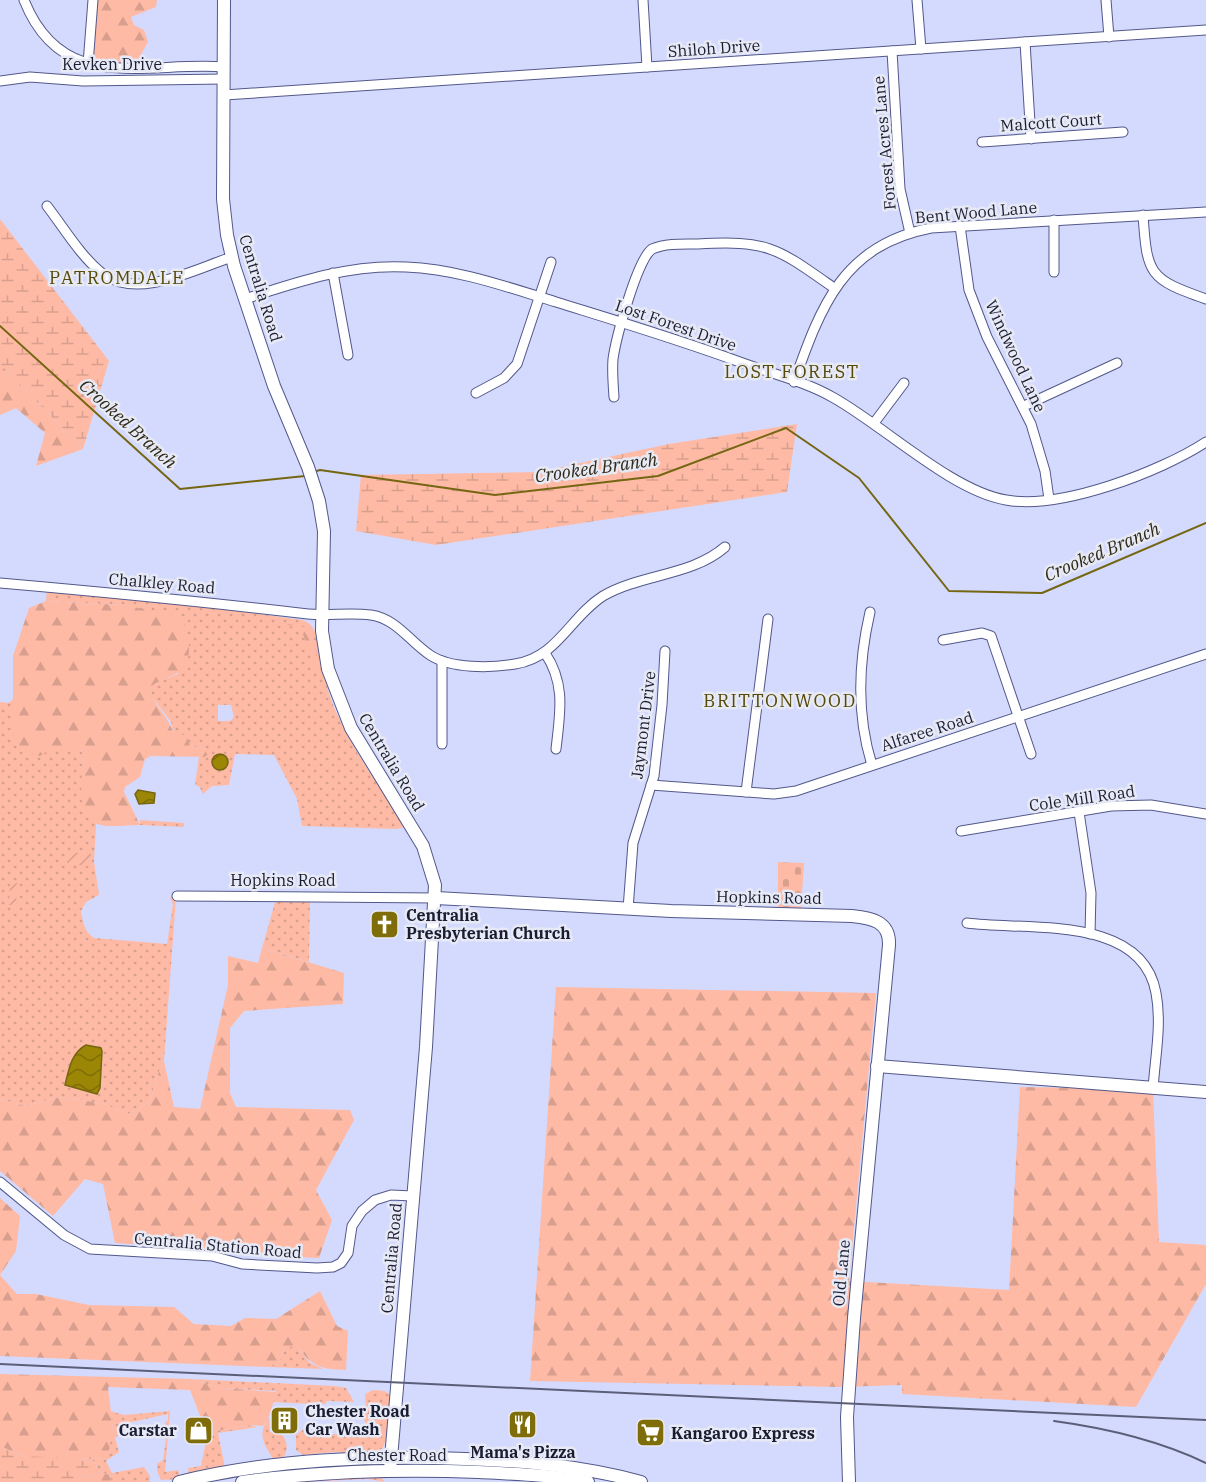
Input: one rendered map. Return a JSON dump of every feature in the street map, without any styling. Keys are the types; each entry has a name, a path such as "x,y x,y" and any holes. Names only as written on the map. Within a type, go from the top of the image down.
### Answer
{"main road":[{"name":"Centralia Road","path":"224,0 223,199 232,257 287,420 314,485 324,531 321,614 328,669 342,709 363,750 423,846 432,872 436,898 390,1470"},
{"name":"Hopkins Road","path":"436,898 628,909 852,916 877,920 886,929 889,939 877,1066"},
{"path":"877,1066 1206,1092"},
{"name":"Old Lane","path":"849,1482 847,1410 877,1066"},
{"name":"Chester Road","path":"242,1482 319,1473 533,1462 603,1472 641,1482"},
{"name":"Chester Road","path":"179,1482 281,1464 528,1474 588,1482"}],"street":[{"path":"24,0 51,39 67,54 88,64 117,70 190,65 224,73"},
{"path":"88,64 93,0"},
{"path":"643,0 647,67"},
{"path":"917,0 921,49"},
{"path":"1107,0 1109,37"},
{"name":"Shiloh Drive","path":"224,95 1206,30"},
{"path":"1025,42 1031,139"},
{"name":"Forest Acres Lane","path":"892,51 900,189 910,233"},
{"name":"Kevken Drive","path":"0,81 30,77 83,81 224,73"},
{"name":"Malcott Court","path":"982,142 1122,132"},
{"path":"47,206 96,267 109,278 126,284 154,283 232,257"},
{"name":"Bent Wood Lane","path":"794,382 816,320 834,288 869,253 910,233 960,226 1206,212"},
{"path":"1143,215 1145,254 1156,275 1169,285 1206,299"},
{"path":"1054,220 1054,272"},
{"name":"Windwood Lane","path":"960,226 969,290 987,338 1023,406 1038,444 1049,498"},
{"path":"614,397 613,359 622,322 642,261 648,252 658,246 736,242 760,244 783,253 834,288"},
{"path":"476,393 504,378 517,364 551,262"},
{"name":"Lost Forest Drive","path":"245,299 333,273 388,267 430,269 476,278 622,322 833,397 961,483 983,494 1020,502 1106,487 1145,472 1206,442"},
{"path":"333,273 348,355"},
{"path":"1023,406 1117,363"},
{"path":"874,423 903,383"},
{"path":"442,744 442,662 505,665 527,661 545,652 585,610 604,596 633,583 705,560 724,547"},
{"name":"Chalkley Road","path":"0,583 321,614 379,617 396,626 428,654 442,662"},
{"path":"870,612 864,642 859,698 861,727 872,765"},
{"path":"746,792 768,619"},
{"path":"943,640 982,633 991,636 1030,754"},
{"name":"Jaymont Drive","path":"628,909 633,843 651,785 663,705 665,651"},
{"path":"545,652 560,685 561,708 556,749"},
{"name":"Alfaree Road","path":"651,785 774,794 796,791 1206,654"},
{"name":"Cole Mill Road","path":"961,831 1111,806 1151,805 1206,814"},
{"path":"1079,812 1091,893 1090,934"},
{"name":"Hopkins Road","path":"177,896 436,898"},
{"path":"967,922 1090,934 1123,944 1139,957 1150,974 1158,1007 1153,1089"},
{"name":"Centralia Station Road","path":"0,1182 64,1235 90,1249 212,1256 242,1264 317,1268 333,1267 341,1263 348,1253 352,1226 362,1211 375,1200 391,1195 413,1196"}],"green space":[{"path":"95,0 157,0 156,7 131,17 134,25 144,30 148,42 135,65 91,61"},
{"path":"0,219 109,361 83,449 0,364"},
{"path":"0,364 83,449 36,466 45,433 16,408 0,415"},
{"path":"797,424 787,492 436,545 356,531 361,475 538,472 669,444"},
{"path":"47,590 202,606 308,622 316,636 332,702 345,731 405,827 396,829 302,826 297,799 274,755 235,754 229,785 212,786 203,794 199,786 195,785 199,757 204,757 204,748 190,746 174,734 171,722 152,697 149,689 152,684 178,674 122,605 46,601","holes":["218,705 231,705 234,717 230,721 218,721"]},
{"path":"46,601 122,605 182,616 189,642 188,659 178,672 149,689 174,734 187,735 190,746 204,748 209,754 204,757 151,756 145,759 140,777 125,787 124,792 140,825 107,826 90,820 82,804 83,754 80,750 49,750 40,756 23,749 15,738 13,733 13,656 29,608"},
{"path":"287,624 310,628 321,671 315,670 303,634"},
{"path":"14,698 13,733 48,750 80,750 83,754 83,801 86,810 96,824 94,862 99,895 86,902 81,911 83,923 88,932 94,938 167,944 173,904 170,897 176,897 164,1061 155,1081 151,1101 128,1114 101,1103 59,1097 26,1106 0,1099 0,702 9,703"},
{"path":"140,820 184,823 184,827 140,825"},
{"path":"69,852 91,854 92,867 67,863"},
{"path":"778,862 804,863 801,908 778,907"},
{"path":"10,882 17,883 16,905 9,905"},
{"path":"276,899 310,900 309,962 262,948"},
{"path":"262,948 344,973 343,1004 244,1011 230,1028 230,1093 236,1107 350,1110 354,1120 316,1190 332,1220 319,1258 115,1243 103,1184 85,1179 53,1216 0,1171 0,1099 26,1106 59,1097 101,1103 128,1114 151,1101 155,1081 164,1061 174,1107 200,1109 228,985 228,956 258,963"},
{"path":"556,987 876,993 849,1281 1009,1290 1020,1087 1153,1089 1159,1242 1206,1245 1206,1284 1136,1407 902,1394 902,1385 840,1387 530,1381"},
{"path":"0,1198 20,1216 16,1251 0,1275"},
{"path":"0,1275 17,1294 36,1294 89,1305 174,1307 194,1324 231,1326 245,1318 276,1319 320,1291 337,1326 348,1331 346,1370 318,1366 297,1347 285,1347 278,1363 268,1367 0,1356"},
{"path":"285,1347 297,1347 310,1363 323,1369 268,1367 278,1363"},
{"path":"0,1374 191,1379 220,1388 277,1392 270,1414 263,1426 250,1425 216,1431 204,1426 190,1390 108,1387 113,1429 108,1455 104,1459 35,1458 22,1456 0,1446"},
{"path":"191,1379 335,1386 346,1388 354,1402 327,1401 325,1404 316,1404 314,1419 312,1404 273,1402 277,1392 275,1391 220,1388"},
{"path":"373,1390 385,1391 390,1395 386,1440 382,1449 368,1454 334,1452 303,1455 296,1450 296,1435 307,1426 324,1427 326,1434 364,1435 366,1423 361,1415 366,1412 365,1394"},
{"path":"110,1411 124,1415 170,1411 165,1472 178,1470 180,1479 161,1480 157,1471 157,1464 163,1460 167,1432 165,1423 168,1420 168,1414 123,1424 121,1435 115,1437 119,1452 106,1461 112,1473 144,1467 150,1476 150,1482 112,1482 110,1475 98,1471 91,1459 104,1459 113,1429"},
{"path":"269,1418 270,1432 281,1434 286,1443 287,1450 282,1459 274,1460 263,1440 263,1429"},
{"path":"250,1425 257,1427 218,1433 225,1468 189,1475 188,1468 201,1466 207,1437 205,1427 216,1431"},
{"path":"0,1446 22,1456 91,1459 98,1471 94,1475 82,1476 80,1482 0,1482"},
{"path":"98,1471 110,1475 112,1482 80,1482 82,1476 94,1475"},
{"path":"379,1475 385,1482 368,1479 300,1482 300,1479"}],"water":[{"path":"220,754 226,756 228,762 226,768 220,770 214,768 212,762 214,756"},
{"path":"138,790 155,793 154,803 139,804 135,794"},
{"path":"86,1045 101,1048 102,1051 100,1088 97,1094 65,1085 74,1057"}],"waterway":[{"name":"Crooked Branch","path":"0,326 180,489 305,476"},
{"name":"Crooked Branch","path":"313,472 320,470 495,495 658,476 786,428 859,478 949,591 1042,593 1206,523"}],"railway":[{"path":"0,1364 1206,1420"},
{"path":"1054,1421 1132,1436 1206,1463"}],"place":[{"name":"Centralia Presbyterian Church","path":"385,924"},
{"name":"Chester Road Car Wash","path":"284,1420"},
{"name":"Mama's Pizza","path":"523,1424"},
{"name":"Carstar","path":"198,1430"},
{"name":"Kangaroo Express","path":"650,1433"}],"district":[{"name":"PATROMDALE","path":"117,278"},
{"name":"LOST FOREST","path":"792,372"},
{"name":"BRITTONWOOD","path":"780,701"}]}
